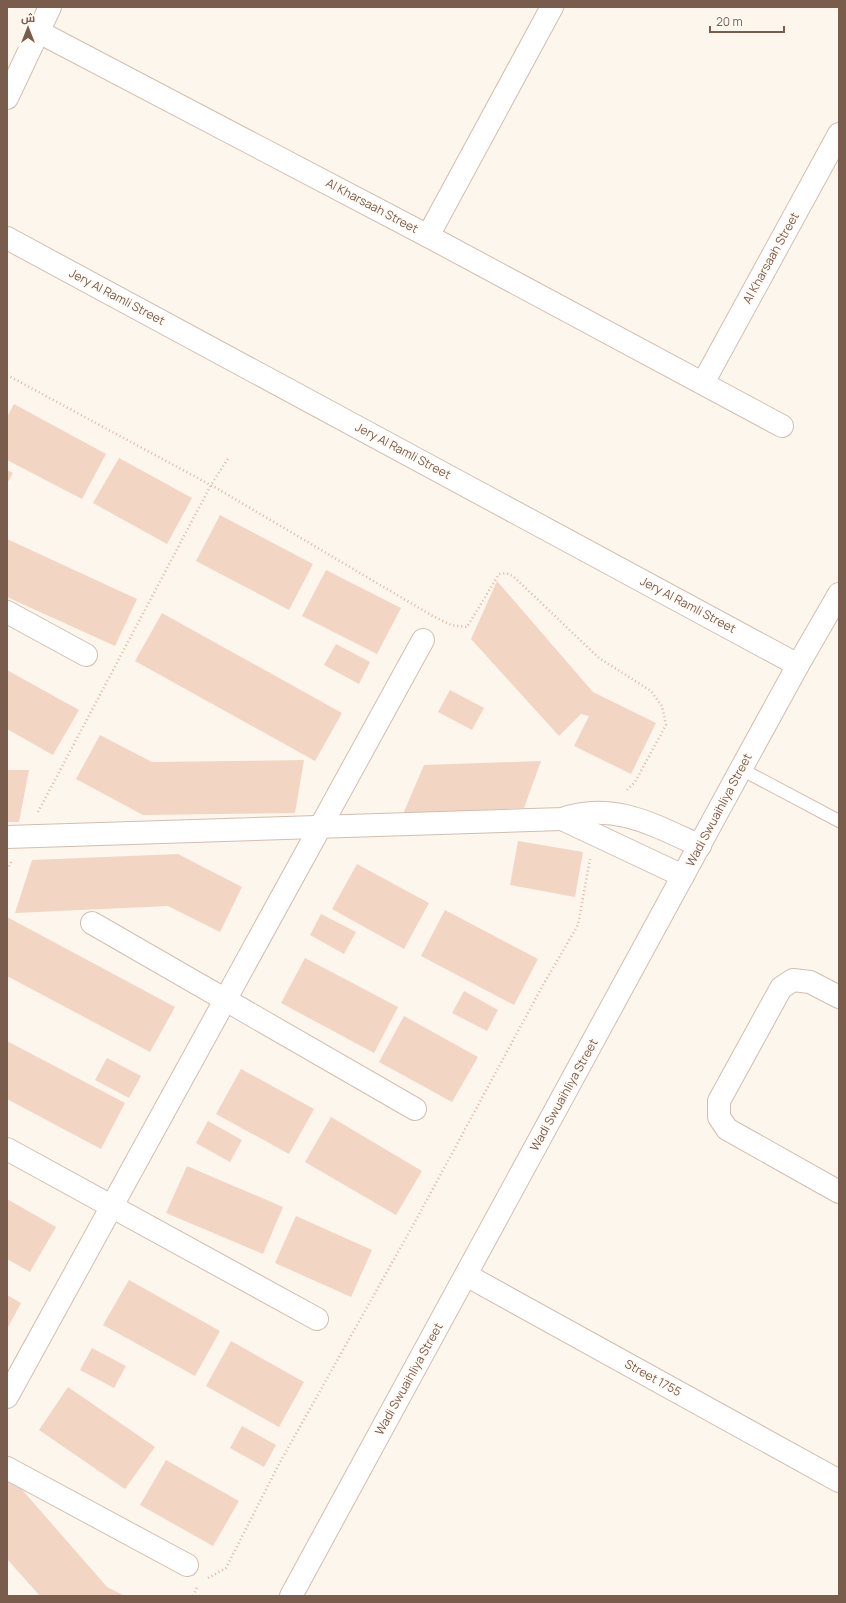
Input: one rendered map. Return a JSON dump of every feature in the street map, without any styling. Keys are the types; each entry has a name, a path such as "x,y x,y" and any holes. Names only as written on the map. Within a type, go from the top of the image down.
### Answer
{"street":[{"path":"7,98 50,7"},
{"path":"428,236 552,7"},
{"name":"Al Kharsaah Street","path":"39,32 428,236 782,426"},
{"name":"Al Kharsaah Street","path":"703,383 839,134"},
{"name":"Jery Al Ramli Street","path":"7,238 798,665"},
{"name":"Wadi Swuaihliya Street","path":"291,1596 741,769 839,594"},
{"path":"7,612 86,655"},
{"path":"7,1397 423,640"},
{"path":"16,837 562,819 583,813 605,812 627,816 654,825 700,846"},
{"path":"562,819 683,876"},
{"path":"92,923 415,1109"},
{"path":"839,997 810,982 793,980 780,988 719,1101 719,1117 727,1129 839,1192"},
{"path":"7,1149 317,1319"},
{"name":"Street 1755","path":"466,1275 839,1481"},
{"path":"7,1468 186,1565"}],"lane":[{"path":"741,769 839,821"}],"path":[{"path":"7,375 212,485 431,615 451,625 467,627 499,574 506,573 513,576 599,658 650,691 662,706 666,725 635,782 605,812"},
{"path":"7,870 16,837 229,457"},
{"path":"206,1578 226,1568 279,1464 416,1220 543,985 578,925 595,834"},
{"path":"193,1596 199,1582"}],"building":[{"path":"14,404 106,454 82,499 7,460 7,417"},
{"path":"119,458 192,498 167,544 93,503"},
{"path":"7,470 13,473 7,484"},
{"path":"220,515 313,564 289,610 196,561"},
{"path":"7,539 137,599 115,646 7,597"},
{"path":"326,570 401,608 377,654 302,616"},
{"path":"497,581 593,692 656,723 631,774 574,746 589,716 581,714 559,736 471,639"},
{"path":"162,613 342,713 315,761 135,661"},
{"path":"336,644 370,662 359,684 324,665"},
{"path":"7,670 79,710 53,755 7,729"},
{"path":"450,690 484,708 472,730 438,712"},
{"path":"100,735 152,762 304,760 295,813 143,815 76,779"},
{"path":"541,761 524,808 403,814 424,765"},
{"path":"7,770 29,770 19,822 7,822"},
{"path":"518,841 583,852 575,897 510,885"},
{"path":"178,854 242,887 220,932 168,906 15,913 32,860"},
{"path":"357,864 429,903 404,949 332,909"},
{"path":"445,910 538,959 514,1005 421,956"},
{"path":"321,914 356,932 344,954 310,935"},
{"path":"7,917 175,1007 150,1052 7,976"},
{"path":"305,958 398,1007 374,1053 281,1003"},
{"path":"464,991 498,1010 487,1031 452,1013"},
{"path":"404,1016 478,1057 452,1102 379,1062"},
{"path":"7,1041 125,1103 101,1149 7,1099"},
{"path":"107,1058 141,1076 129,1098 95,1080"},
{"path":"241,1069 314,1109 289,1154 216,1114"},
{"path":"331,1117 422,1171 396,1215 305,1162"},
{"path":"208,1121 242,1140 230,1162 196,1143"},
{"path":"187,1166 283,1207 263,1254 166,1213"},
{"path":"7,1199 56,1227 30,1272 7,1259"},
{"path":"296,1216 372,1250 351,1297 275,1263"},
{"path":"129,1280 220,1331 195,1376 103,1325"},
{"path":"7,1295 21,1303 7,1329"},
{"path":"231,1341 304,1382 279,1427 206,1386"},
{"path":"92,1348 126,1366 114,1388 80,1370"},
{"path":"68,1387 155,1447 125,1489 39,1430"},
{"path":"242,1426 276,1445 264,1467 230,1448"},
{"path":"166,1460 239,1501 213,1546 140,1505"},
{"path":"11,1477 107,1587 125,1596 40,1596 7,1559 7,1485"}]}
